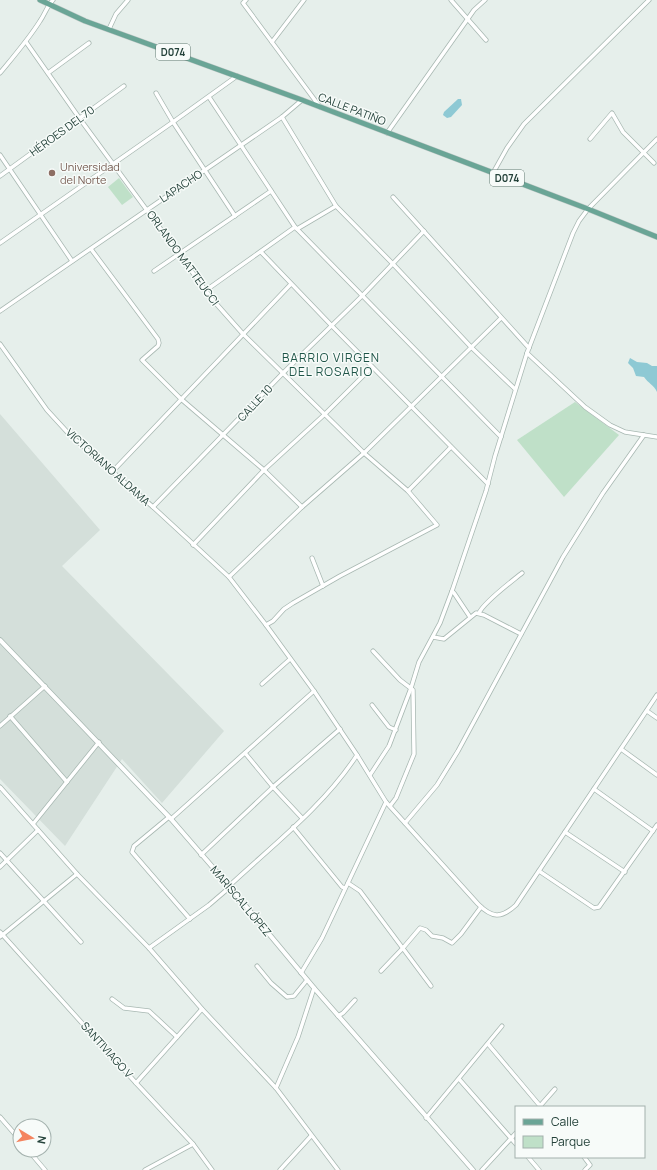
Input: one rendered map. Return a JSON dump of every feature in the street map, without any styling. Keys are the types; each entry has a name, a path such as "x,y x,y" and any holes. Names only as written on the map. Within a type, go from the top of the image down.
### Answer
{"main road":[{"name":"CALLE PATIÑO","path":"40,0 51,2 85,21 302,100 588,209 657,237"}],"street":[{"path":"109,29 116,14 128,0"},
{"path":"272,42 304,0"},
{"path":"451,0 486,40"},
{"path":"387,133 474,10 485,0"},
{"path":"493,173 510,143 524,124 649,0"},
{"path":"0,73 26,42 51,2"},
{"path":"244,2 321,108"},
{"name":"ORLANDO MATTEUCCI","path":"26,42 205,291 243,334 364,453 408,491 437,525 323,586"},
{"path":"48,73 89,43"},
{"path":"0,244 237,76"},
{"name":"HÉROES DEL 70","path":"0,176 124,86"},
{"path":"156,93 173,122 235,216"},
{"path":"209,97 296,228 501,437"},
{"name":"LAPACHO","path":"0,311 282,117 302,100"},
{"path":"590,139 612,113 623,132 654,163"},
{"path":"282,117 336,206 471,347 516,389"},
{"path":"370,775 389,746 411,688 419,662 433,637 452,591 462,559 472,535 527,353 568,245 579,221 588,209 657,139"},
{"path":"0,156 72,261"},
{"path":"154,271 271,191"},
{"path":"393,197 529,348"},
{"path":"205,291 296,228 336,206"},
{"name":"CALLE 10","path":"153,507 283,373 362,296 424,231"},
{"path":"91,249 160,343 142,360 181,399 264,470 302,507"},
{"path":"261,252 410,406 488,484"},
{"path":"113,472 291,284"},
{"path":"229,577 302,507 364,453 501,318"},
{"name":"VICTORIANO ALDAMA","path":"0,344 47,410 69,434 153,507 229,577 314,691 370,775 386,802 481,907"},
{"path":"527,353 585,406 610,425 625,432 657,437"},
{"path":"193,545 264,470 325,414 372,367"},
{"path":"405,823 436,785 458,751 563,557 603,493 644,435"},
{"path":"408,491 451,446"},
{"path":"266,625 273,621 284,609 323,586 312,558"},
{"path":"433,637 444,639 470,617 476,613 479,613 486,603 522,573"},
{"path":"452,591 470,617"},
{"path":"479,613 521,634"},
{"name":"MARISCAL LÓPEZ","path":"0,640 170,818 230,887 307,980 473,1170"},
{"path":"373,651 400,680 413,690 414,754 396,798 390,806"},
{"path":"262,684 290,659"},
{"path":"0,726 45,686"},
{"path":"190,919 132,852 134,846 170,818 314,691"},
{"path":"381,971 420,928 426,930 432,936 443,938 450,943 454,942 481,907 496,916 509,912 516,905 657,695"},
{"path":"372,705 390,726 396,730"},
{"path":"647,711 657,718"},
{"path":"10,716 67,782"},
{"path":"201,855 273,787 340,729"},
{"path":"33,824 98,742"},
{"path":"621,749 657,775"},
{"path":"245,753 273,787 302,818"},
{"path":"149,948 190,919 230,887 293,827 344,775 357,755"},
{"path":"0,787 77,874 149,948 202,1009 276,1088 338,1170"},
{"path":"594,789 653,831"},
{"path":"301,973 322,938 386,802"},
{"path":"538,871 594,908 599,907 603,904 657,825"},
{"path":"293,827 342,887 345,888"},
{"path":"0,867 38,830"},
{"path":"565,832 625,872"},
{"path":"0,852 81,942"},
{"path":"1,934 77,874"},
{"path":"348,883 360,891 431,986"},
{"name":"SANTIVIAGO V","path":"1,934 193,1144 212,1170"},
{"path":"257,966 271,983 287,997 294,996 307,980"},
{"path":"276,1088 298,1037 314,988"},
{"path":"112,999 124,1008 149,1011 177,1037"},
{"path":"338,1016 355,1000"},
{"path":"136,1083 202,1009"},
{"path":"426,1118 502,1026"},
{"path":"488,1044 539,1106"},
{"path":"459,1079 515,1143"},
{"path":"541,1106 554,1088"},
{"path":"0,1117 12,1131"},
{"path":"482,1170 515,1134"},
{"path":"280,1170 311,1136"},
{"path":"145,1170 193,1144"},
{"path":"35,1158 45,1170"},
{"path":"529,1158 539,1170"},
{"path":"585,1158 590,1165 585,1170"},
{"path":"152,1166 155,1170"}],"shaded area":[{"path":"0,414 100,530 62,566 224,731 162,803 122,759 65,846 0,779"}],"green space":[{"path":"119,178 133,197 122,205 108,187"},
{"path":"575,402 619,435 564,497 517,440"}],"water":[{"path":"458,99 461,99 462,105 451,117 447,118 443,115 444,112"},
{"path":"630,358 637,362 657,366 657,392 644,377 636,376 633,368 628,363"}],"place":[{"name":"Universidad del Norte","path":"52,173"}],"district":[{"name":"BARRIO VIRGEN DEL ROSARIO","path":"331,365"}]}
